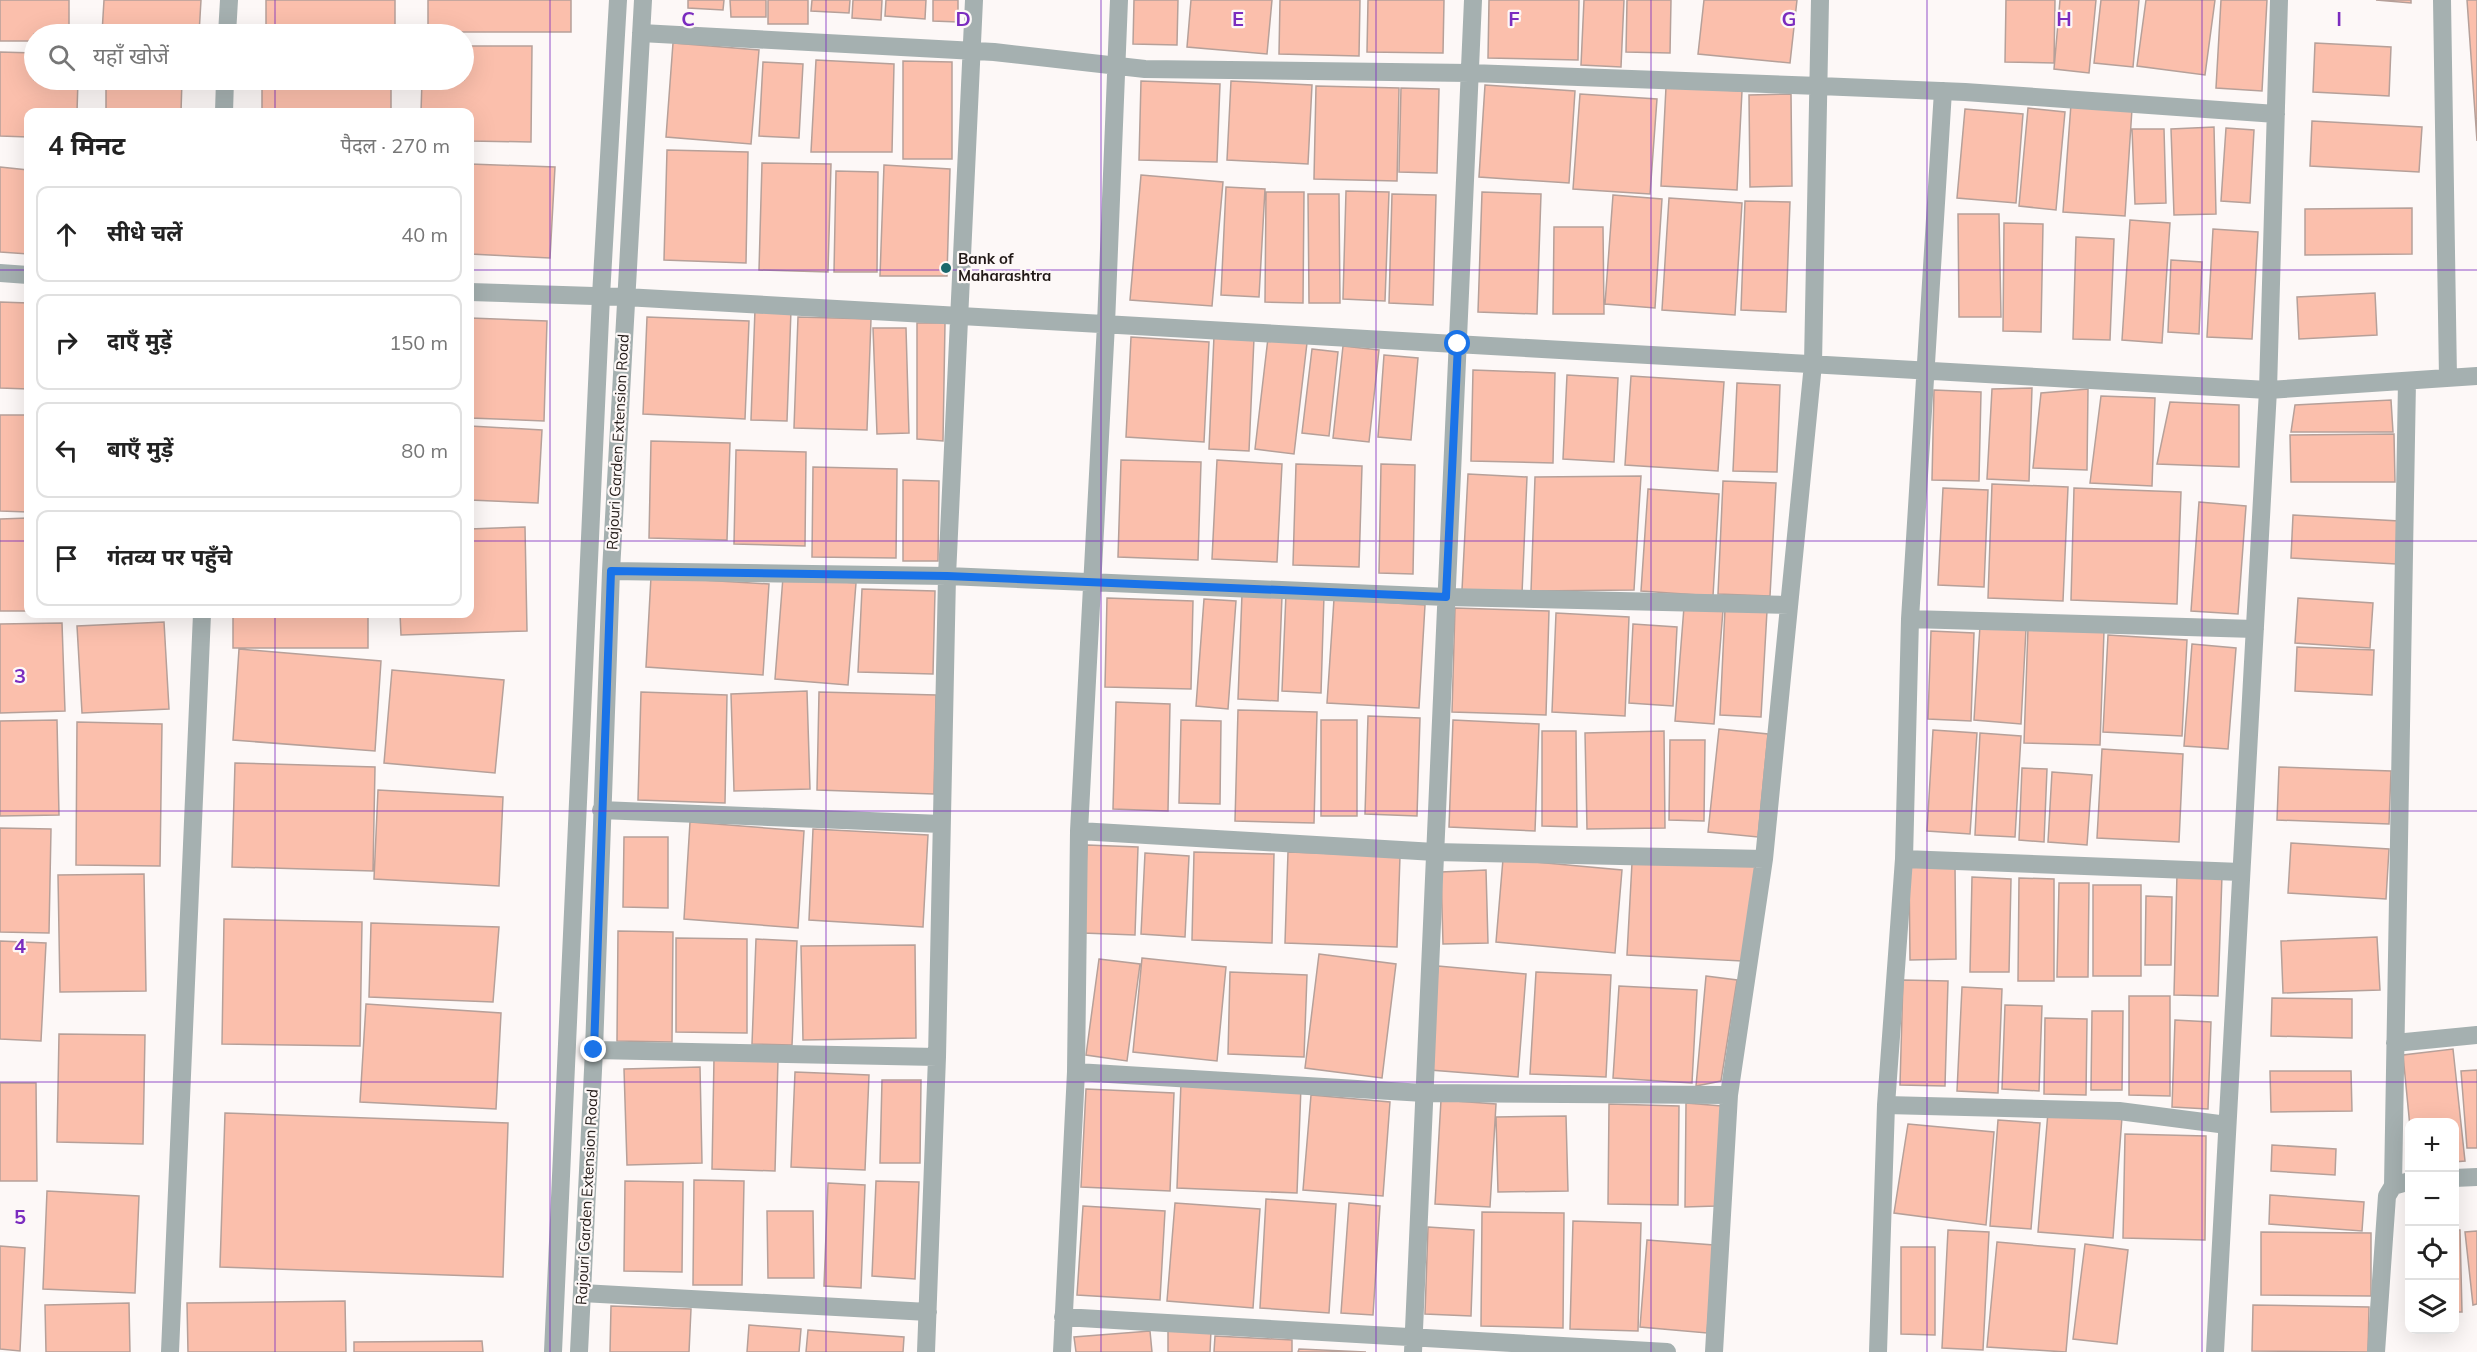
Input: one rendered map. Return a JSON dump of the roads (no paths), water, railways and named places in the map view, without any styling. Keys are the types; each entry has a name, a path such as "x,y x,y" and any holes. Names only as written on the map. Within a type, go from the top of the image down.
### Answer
{"street":[{"path":"228,24 229,0"},
{"name":"Rajouri Garden Extension Road","path":"553,1352 601,296 618,0"},
{"name":"Rajouri Garden Extension Road","path":"579,1352 594,1050 611,571 643,0"},
{"path":"926,1352 937,1057 947,576 957,315 974,0"},
{"path":"1062,1352 1076,1072 1079,831 1090,582 1106,324 1119,0"},
{"path":"1413,1345 1473,0"},
{"path":"1714,1352 1729,1095 1764,859 1813,364 1820,0"},
{"path":"2215,1352 2268,390 2279,0"},
{"path":"2442,0 2448,378"},
{"path":"641,33 970,51 1144,69 1470,74 1819,86 1943,91 2276,114"},
{"path":"224,108 225,90"},
{"path":"1878,1352 1886,1105 1904,859 1910,619 1943,91"},
{"path":"0,273 24,275"},
{"path":"474,292 625,297 957,315 2268,390 2477,376"},
{"path":"2376,1352 2387,1196 2401,1183 2395,1043 2407,381"},
{"path":"611,571 947,576 1446,597 1789,605"},
{"path":"170,1352 202,618"},
{"path":"1910,619 2255,630"},
{"path":"601,810 941,824"},
{"path":"1079,831 1435,852 1764,859"},
{"path":"1904,859 2241,872"},
{"path":"2395,1043 2477,1035"},
{"path":"594,1050 937,1057"},
{"path":"1076,1072 1424,1093 1729,1095"},
{"path":"1886,1105 2119,1111 2227,1125"},
{"path":"2459,1178 2477,1177"},
{"path":"582,1293 928,1312"},
{"path":"1064,1317 1413,1345 1667,1352"}],"place":[{"name":"Bank of Maharashtra","path":"946,268"}]}
